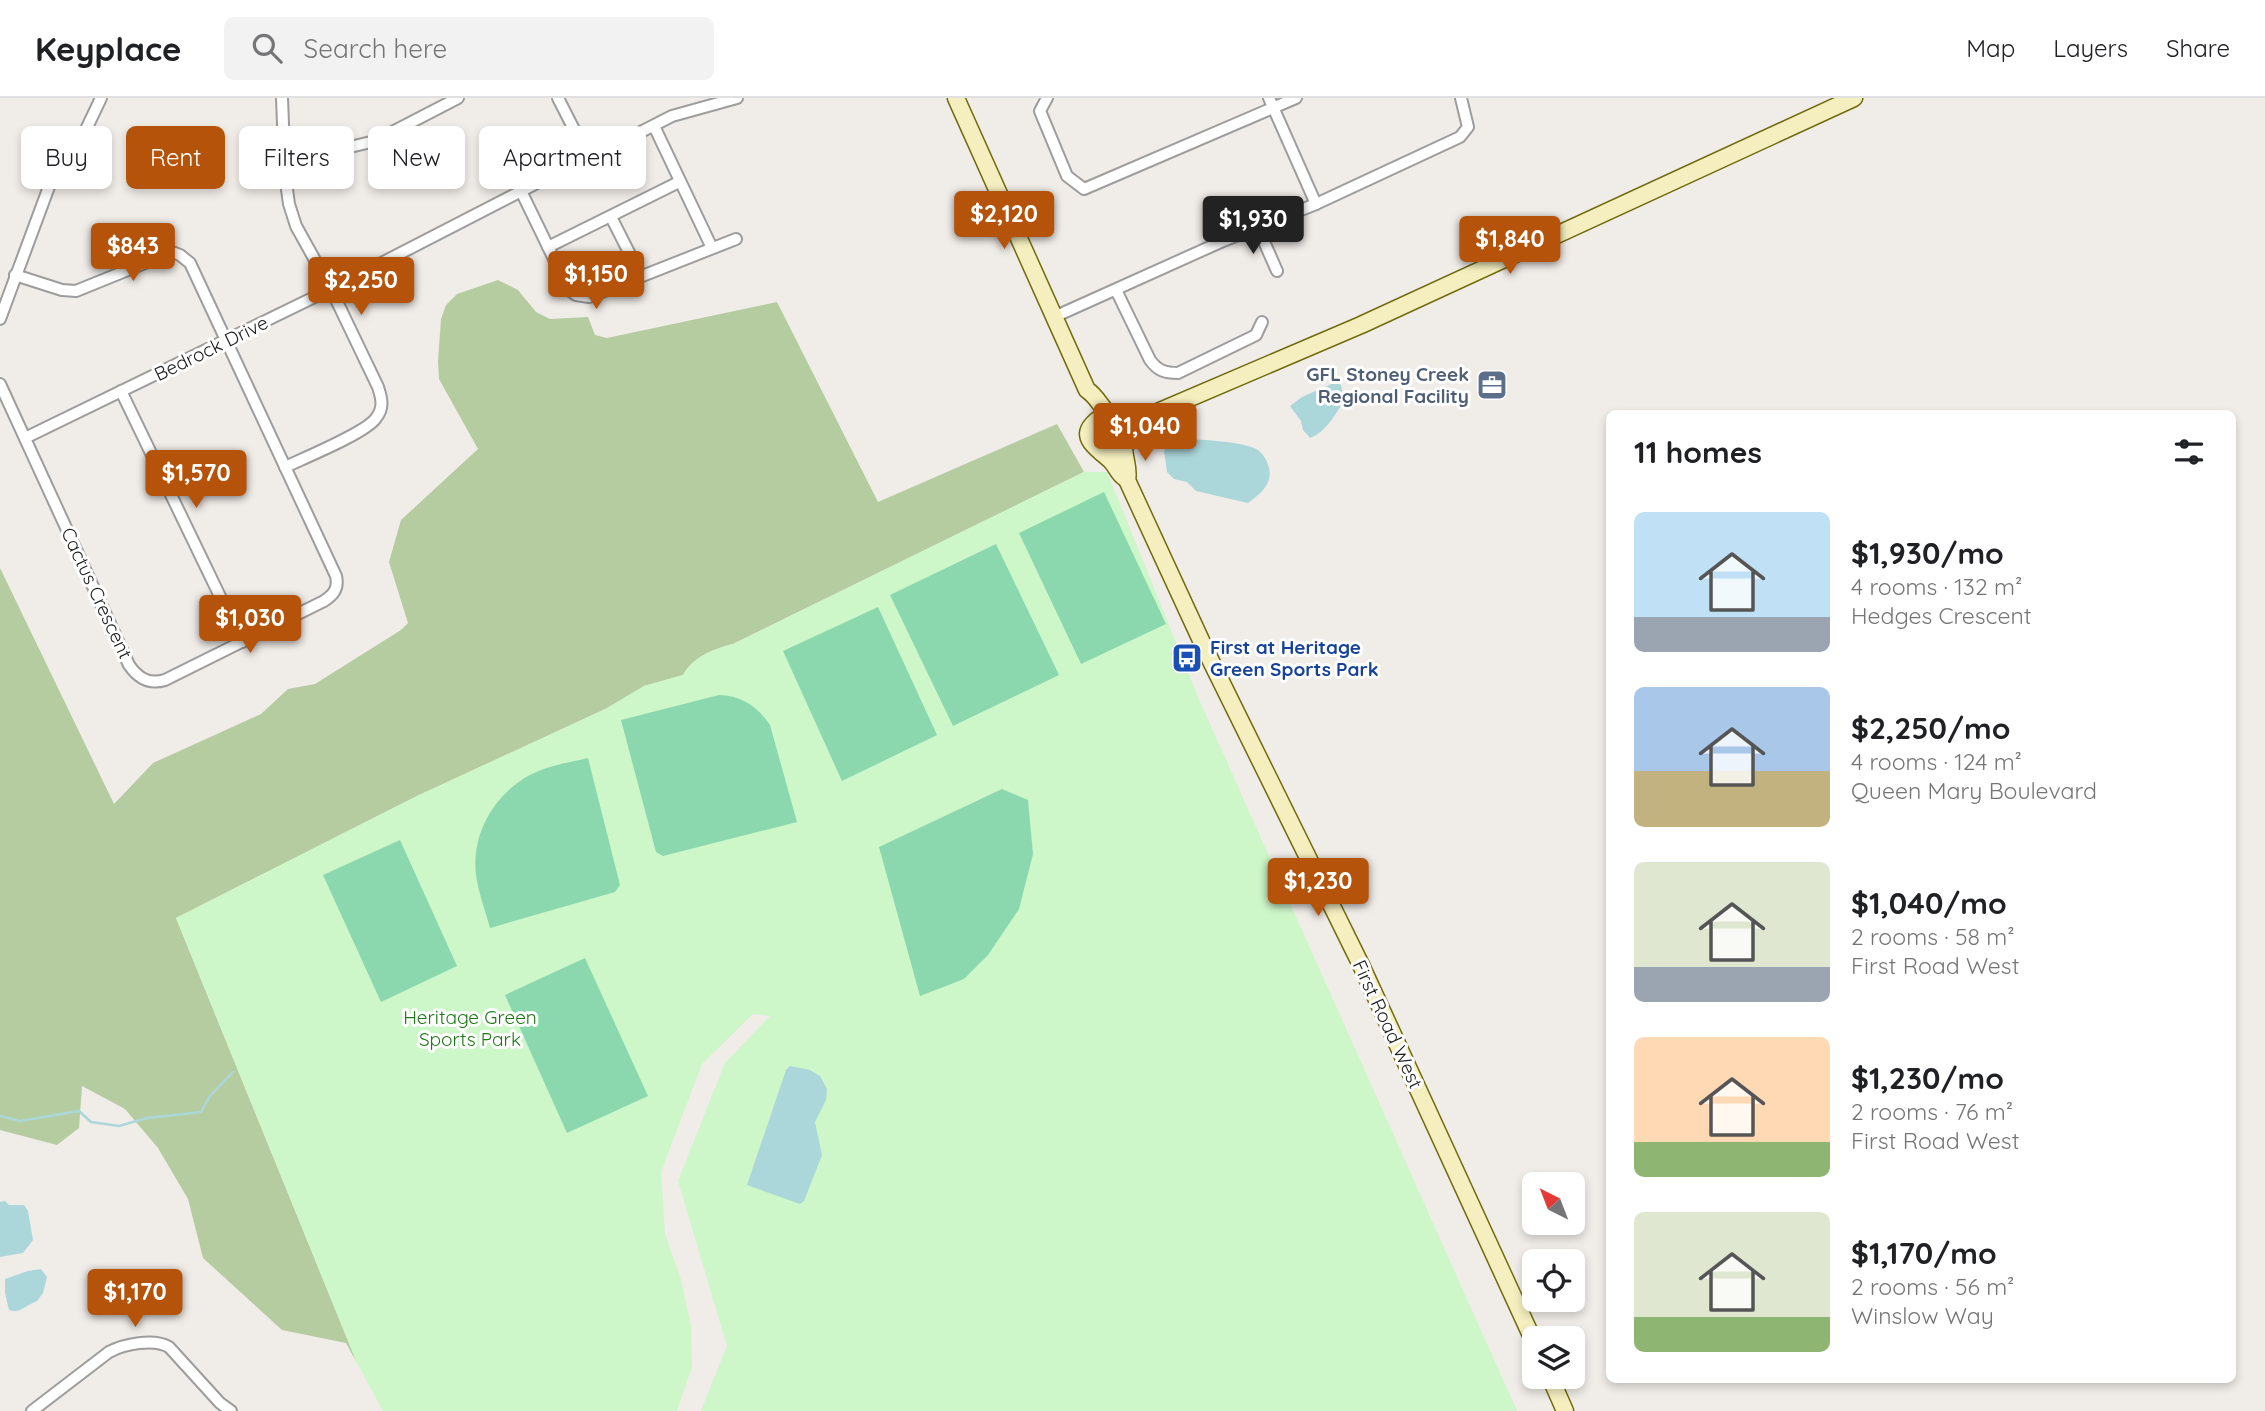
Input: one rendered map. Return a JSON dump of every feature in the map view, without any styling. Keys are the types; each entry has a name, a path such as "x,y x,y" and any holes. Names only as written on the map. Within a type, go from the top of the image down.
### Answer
{"street":[{"path":"0,319 50,184 81,140 101,98"},
{"path":"282,98 283,126"},
{"path":"354,146 375,141 458,98"},
{"path":"558,98 572,126"},
{"name":"Bedrock Drive","path":"646,129 687,111 737,98"},
{"path":"956,98 1087,390 1085,399 1092,425 1090,441 1106,454 1117,451 1149,416"},
{"path":"1047,98 1040,111 1048,131 1068,177 1084,189 1271,103 1296,98"},
{"path":"1054,317 1316,204 1460,137 1468,127 1461,98"},
{"path":"1092,425 1100,418 1149,416 1361,325 1854,98"},
{"path":"1271,103 1316,204"},
{"path":"653,126 712,248"},
{"path":"548,247 679,182"},
{"path":"285,467 365,429 373,423 381,410 382,397 331,289 296,226 288,189"},
{"name":"Bedrock Drive","path":"25,438 331,289 525,189"},
{"path":"521,191 569,290 576,295 589,296 736,239"},
{"path":"611,217 641,276"},
{"path":"1258,228 1276,271"},
{"name":"Cactus Crescent","path":"15,275 62,290 76,291 172,252 190,263 336,576 337,587 324,601 165,680 152,682 139,676 130,665 25,438"},
{"path":"1116,290 1150,360 1165,373 1178,373 1256,335 1262,322"},
{"path":"0,384 25,438"},
{"path":"1087,390 1093,393 1103,410 1124,427 1125,440"},
{"path":"121,391 242,642"},
{"name":"First Road West","path":"1125,440 1125,463 1129,473 1127,480"},
{"name":"First Road West","path":"1101,452 1127,480 1211,661 1361,965 1527,1326"},
{"path":"32,1411 116,1348 155,1342 162,1342 169,1347 220,1403 231,1411"},
{"path":"1555,1389 1565,1411"},
{"path":"209,1411 220,1403"}],"green space":[{"path":"498,280 518,290 536,312 550,319 588,317 595,335 607,338 777,302 878,502 1057,424 1084,472 733,644 704,655 692,663 683,675 644,686 610,707 417,796 176,918 357,1363 346,1343 282,1330 203,1258 188,1199 158,1148 125,1109 82,1086 79,1128 57,1145 0,1130 0,568 114,804 153,763 261,714 288,689 315,684 408,623 389,562 401,520 478,449 439,379 441,319 446,305 457,294"},
{"name":"Heritage Green Sports Park","path":"1084,472 1107,472 1201,704 1517,1411 701,1411 727,1346 678,1181 725,1063 770,1016 753,1014 702,1064 661,1172 665,1234 681,1280 691,1326 692,1367 677,1411 383,1411 357,1363 176,918 417,796 605,709 644,686 683,675 692,663 704,655 733,644"},
{"path":"1104,492 1166,624 1081,664 1019,533"},
{"path":"996,544 1059,675 953,726 890,595"},
{"path":"878,607 937,735 842,781 783,651"},
{"path":"719,695 735,697 748,703 760,712 770,725 797,822 663,856 656,852 621,720"},
{"path":"588,758 620,885 615,892 490,928 478,887 475,863 477,846 489,814 511,788 525,778 547,768"},
{"path":"1002,789 1028,800 1033,854 1019,909 988,955 964,979 920,996 879,847"},
{"path":"400,840 457,966 381,1002 323,875"},
{"path":"585,958 648,1096 567,1133 505,995"}],"water":[{"path":"1336,382 1341,385 1344,401 1325,427 1310,438 1290,406 1302,397"},
{"path":"1176,439 1231,443 1258,450 1269,468 1267,484 1248,503 1196,491 1187,482 1174,479 1167,472 1164,451"},
{"path":"790,1066 810,1070 820,1076 827,1089 826,1100 815,1122 822,1155 804,1201 800,1204 747,1185 786,1070"},
{"path":"5,1201 9,1205 24,1205 28,1211 33,1240 23,1253 0,1257 0,1202"},
{"path":"41,1269 47,1277 43,1293 37,1301 20,1310 9,1310 5,1279"}],"waterway":[{"path":"0,1116 20,1121 79,1111 91,1122 119,1126 147,1118 201,1112 210,1096 233,1072"}],"place":[{"name":"GFL Stoney Creek Regional Facility","path":"1492,385"},
{"name":"First at Heritage Green Sports Park","path":"1187,658"}]}
